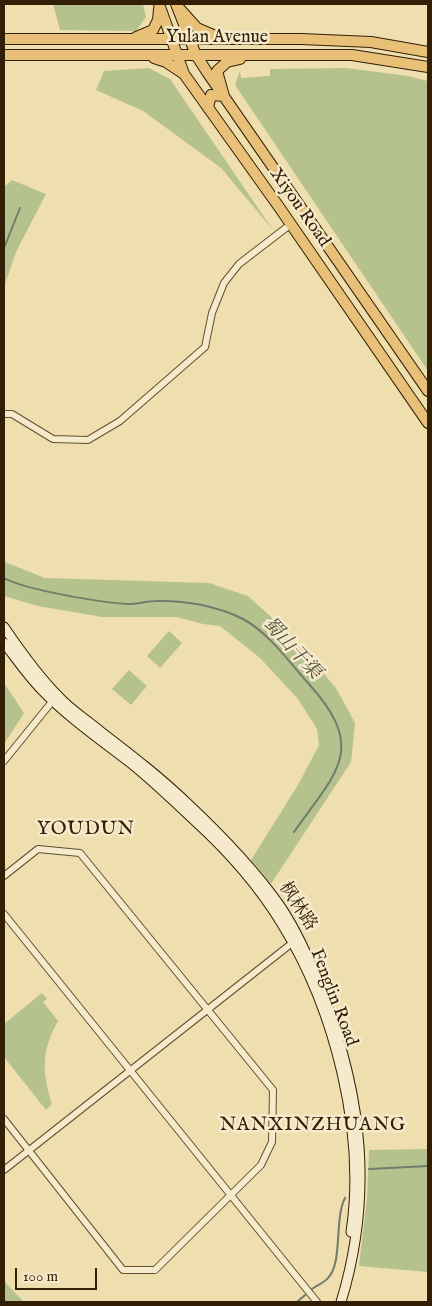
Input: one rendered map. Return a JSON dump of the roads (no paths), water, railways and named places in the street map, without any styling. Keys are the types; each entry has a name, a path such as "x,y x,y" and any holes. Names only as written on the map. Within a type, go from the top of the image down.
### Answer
{"main road":[{"name":"Xiyou Road","path":"176,4 196,55 428,391"},
{"path":"176,4 197,28 224,39"},
{"name":"Xiyou Road","path":"159,5 184,74 291,224 428,423"},
{"path":"132,55 130,39 154,30 158,20 159,5"},
{"name":"Yulan Avenue","path":"4,40 242,39 370,42 428,52"},
{"path":"242,39 242,55"},
{"name":"Yulan Avenue","path":"4,55 352,55 428,67"},
{"path":"146,55 166,62 184,74"},
{"path":"208,108 211,95 224,96 217,70 228,62 257,55"},
{"name":"枫林路","path":"4,628 55,698 188,804 236,853 280,906 296,940 308,955 341,1041 356,1108 360,1153 360,1214 348,1279 341,1302"},
{"path":"4,643 41,689 55,698"},
{"name":"Fenglin Road","path":"296,940 338,1052 352,1125 354,1173 352,1224 344,1278 337,1302"}],"street":[{"path":"4,414 12,414 53,439 88,440 120,420 205,348 212,313 224,283 239,264 291,224"},
{"path":"4,762 55,698"},
{"path":"4,876 38,849 80,854 273,1090 272,1142 261,1165 155,1270 123,1270 4,1119"},
{"path":"4,914 317,1302"},
{"path":"4,1170 128,1070 296,940"}],"waterway":[{"name":"蜀山干渠","path":"4,248 20,208"},
{"name":"蜀山干渠","path":"4,578 14,583 46,591 102,601 129,604 167,601 201,605 233,614 261,632 286,657 326,706 337,726 341,743 340,759 333,775 294,832"},
{"name":"蜀山干渠","path":"369,1169 428,1166"},
{"name":"蜀山干渠","path":"312,1289 326,1280 333,1271 337,1252 340,1217 345,1198"},
{"name":"蜀山干渠","path":"297,1302 305,1295"}],"district":[{"name":"YOUDUN","path":"86,830"},
{"name":"NANXINZHUANG","path":"313,1126"}]}
